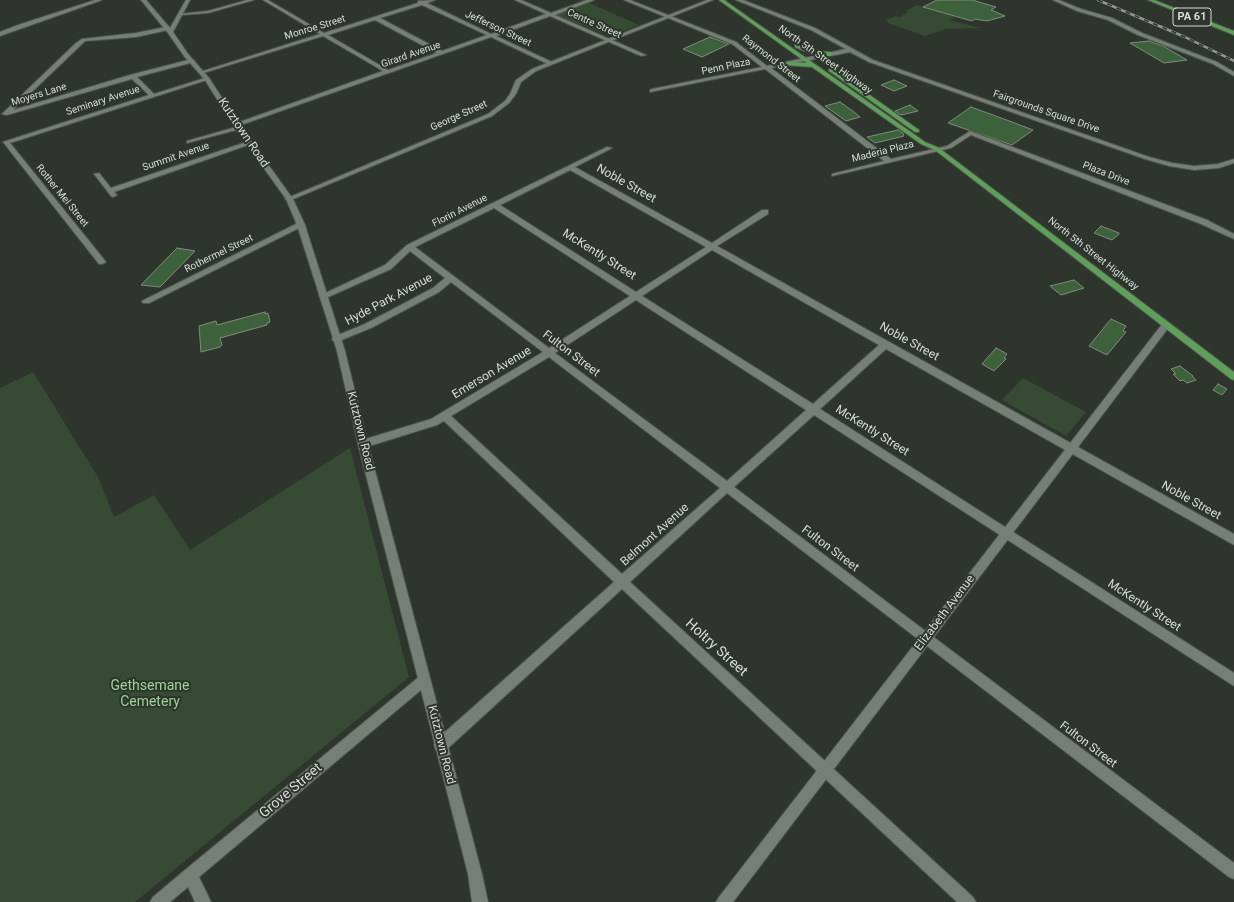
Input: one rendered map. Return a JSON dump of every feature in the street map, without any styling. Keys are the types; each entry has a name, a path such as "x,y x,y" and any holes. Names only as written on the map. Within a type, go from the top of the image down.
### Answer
{"main road":[{"name":"North 5th Street Highway","path":"721,0 793,52 808,59"},
{"name":"North 5th Street Highway","path":"731,0 797,46 816,68 923,143 937,149 1234,377"},
{"name":"PA 61","path":"1150,0 1234,33"},
{"path":"797,46 813,52 832,56 828,63 831,70"},
{"path":"793,52 798,58 793,62"},
{"name":"North 5th Street Highway","path":"818,61 932,142 937,149"},
{"path":"786,64 802,64 816,68"}],"street":[{"path":"0,34 28,23 100,0"},
{"name":"Kutztown Road","path":"143,0 202,73 237,127 289,199 301,225 341,351 363,444 475,874 480,902"},
{"path":"168,31 181,14 188,0"},
{"path":"181,14 208,12 252,0"},
{"path":"266,0 388,72"},
{"name":"Jefferson Street","path":"417,0 550,63"},
{"name":"Monroe Street","path":"202,73 434,0"},
{"name":"Centre Street","path":"517,0 643,55"},
{"name":"Girard Avenue","path":"189,142 237,127 592,0"},
{"name":"Raymond Street","path":"626,0 732,41 889,161"},
{"name":"George Street","path":"289,199 490,114 502,107 511,99 516,85 522,77 534,70 711,0"},
{"name":"Fairgrounds Square Drive","path":"738,0 775,13 829,37 852,52 871,61 1162,163 1194,168 1211,167 1234,161"},
{"path":"1055,0 1079,10 1110,19 1140,34 1215,63 1234,74"},
{"path":"375,18 442,53"},
{"name":"Moyers Lane","path":"168,31 84,40 5,114 132,76 192,61"},
{"path":"808,59 852,52"},
{"path":"808,59 818,61 832,56"},
{"name":"Penn Plaza","path":"652,91 808,59"},
{"path":"132,76 153,96"},
{"name":"Seminary Avenue","path":"6,142 206,79"},
{"name":"Maderia Plaza","path":"834,175 949,146 970,133"},
{"name":"Plaza Drive","path":"970,133 1204,222 1234,237"},
{"name":"Rother Mel Street","path":"6,142 102,262"},
{"name":"Summit Avenue","path":"97,174 112,193 249,143"},
{"name":"Florin Avenue","path":"324,296 388,267 410,247 609,148"},
{"name":"Noble Street","path":"570,167 1234,540"},
{"name":"McKently Street","path":"495,205 636,294 1234,680"},
{"name":"Emerson Avenue","path":"363,444 427,425 445,416 548,352 710,246 765,212"},
{"name":"Rothermel Street","path":"146,301 301,225"},
{"name":"Fulton Street","path":"410,247 1234,872"},
{"name":"Hyde Park Avenue","path":"336,339 368,326 436,290 450,278"},
{"name":"Elizabeth Avenue","path":"724,902 1166,325"},
{"name":"Belmont Avenue","path":"441,745 886,344"},
{"name":"Holtry Street","path":"445,416 968,902"},
{"name":"Grove Street","path":"158,902 424,680"},
{"path":"190,875 203,902"}],"green space":[{"path":"589,3 639,25 609,36 557,15"},
{"path":"917,5 956,17 950,20 980,28 946,29 925,36 888,23 886,20 896,16 900,17 908,12 905,11"},
{"name":"Gethsemane Cemetery","path":"33,372 98,477 114,517 154,495 190,550 350,448 409,677 135,902 0,902 0,388"},
{"path":"1023,378 1086,412 1066,436 1002,400"}],"building":[{"path":"937,0 972,0 996,7 991,10 1005,16 987,21 975,19 972,21 923,7"},
{"path":"710,37 729,44 702,57 683,49"},
{"path":"1149,41 1163,46 1187,60 1164,63 1130,43"},
{"path":"894,80 907,86 894,91 881,85"},
{"path":"840,102 860,117 846,121 825,106"},
{"path":"910,105 918,111 901,115 895,111"},
{"path":"971,107 1033,130 1012,145 948,123"},
{"path":"898,130 903,133 904,136 875,143 867,137"},
{"path":"1101,226 1119,234 1112,240 1094,233"},
{"path":"177,248 195,251 160,287 141,285"},
{"path":"1074,280 1084,288 1061,295 1050,286"},
{"path":"265,312 265,314 268,313 270,322 267,323 267,325 220,338 222,345 220,347 201,352 199,326 216,321 217,325"},
{"path":"1111,319 1126,326 1123,331 1126,332 1107,355 1089,346"},
{"path":"996,348 1007,354 1004,358 1006,359 994,371 982,364"},
{"path":"1180,366 1196,380 1187,383 1183,380 1180,381 1173,374 1176,374 1171,369"},
{"path":"1218,384 1227,389 1222,395 1213,390"}],"railway":[{"path":"1098,0 1185,37 1234,61"}]}
